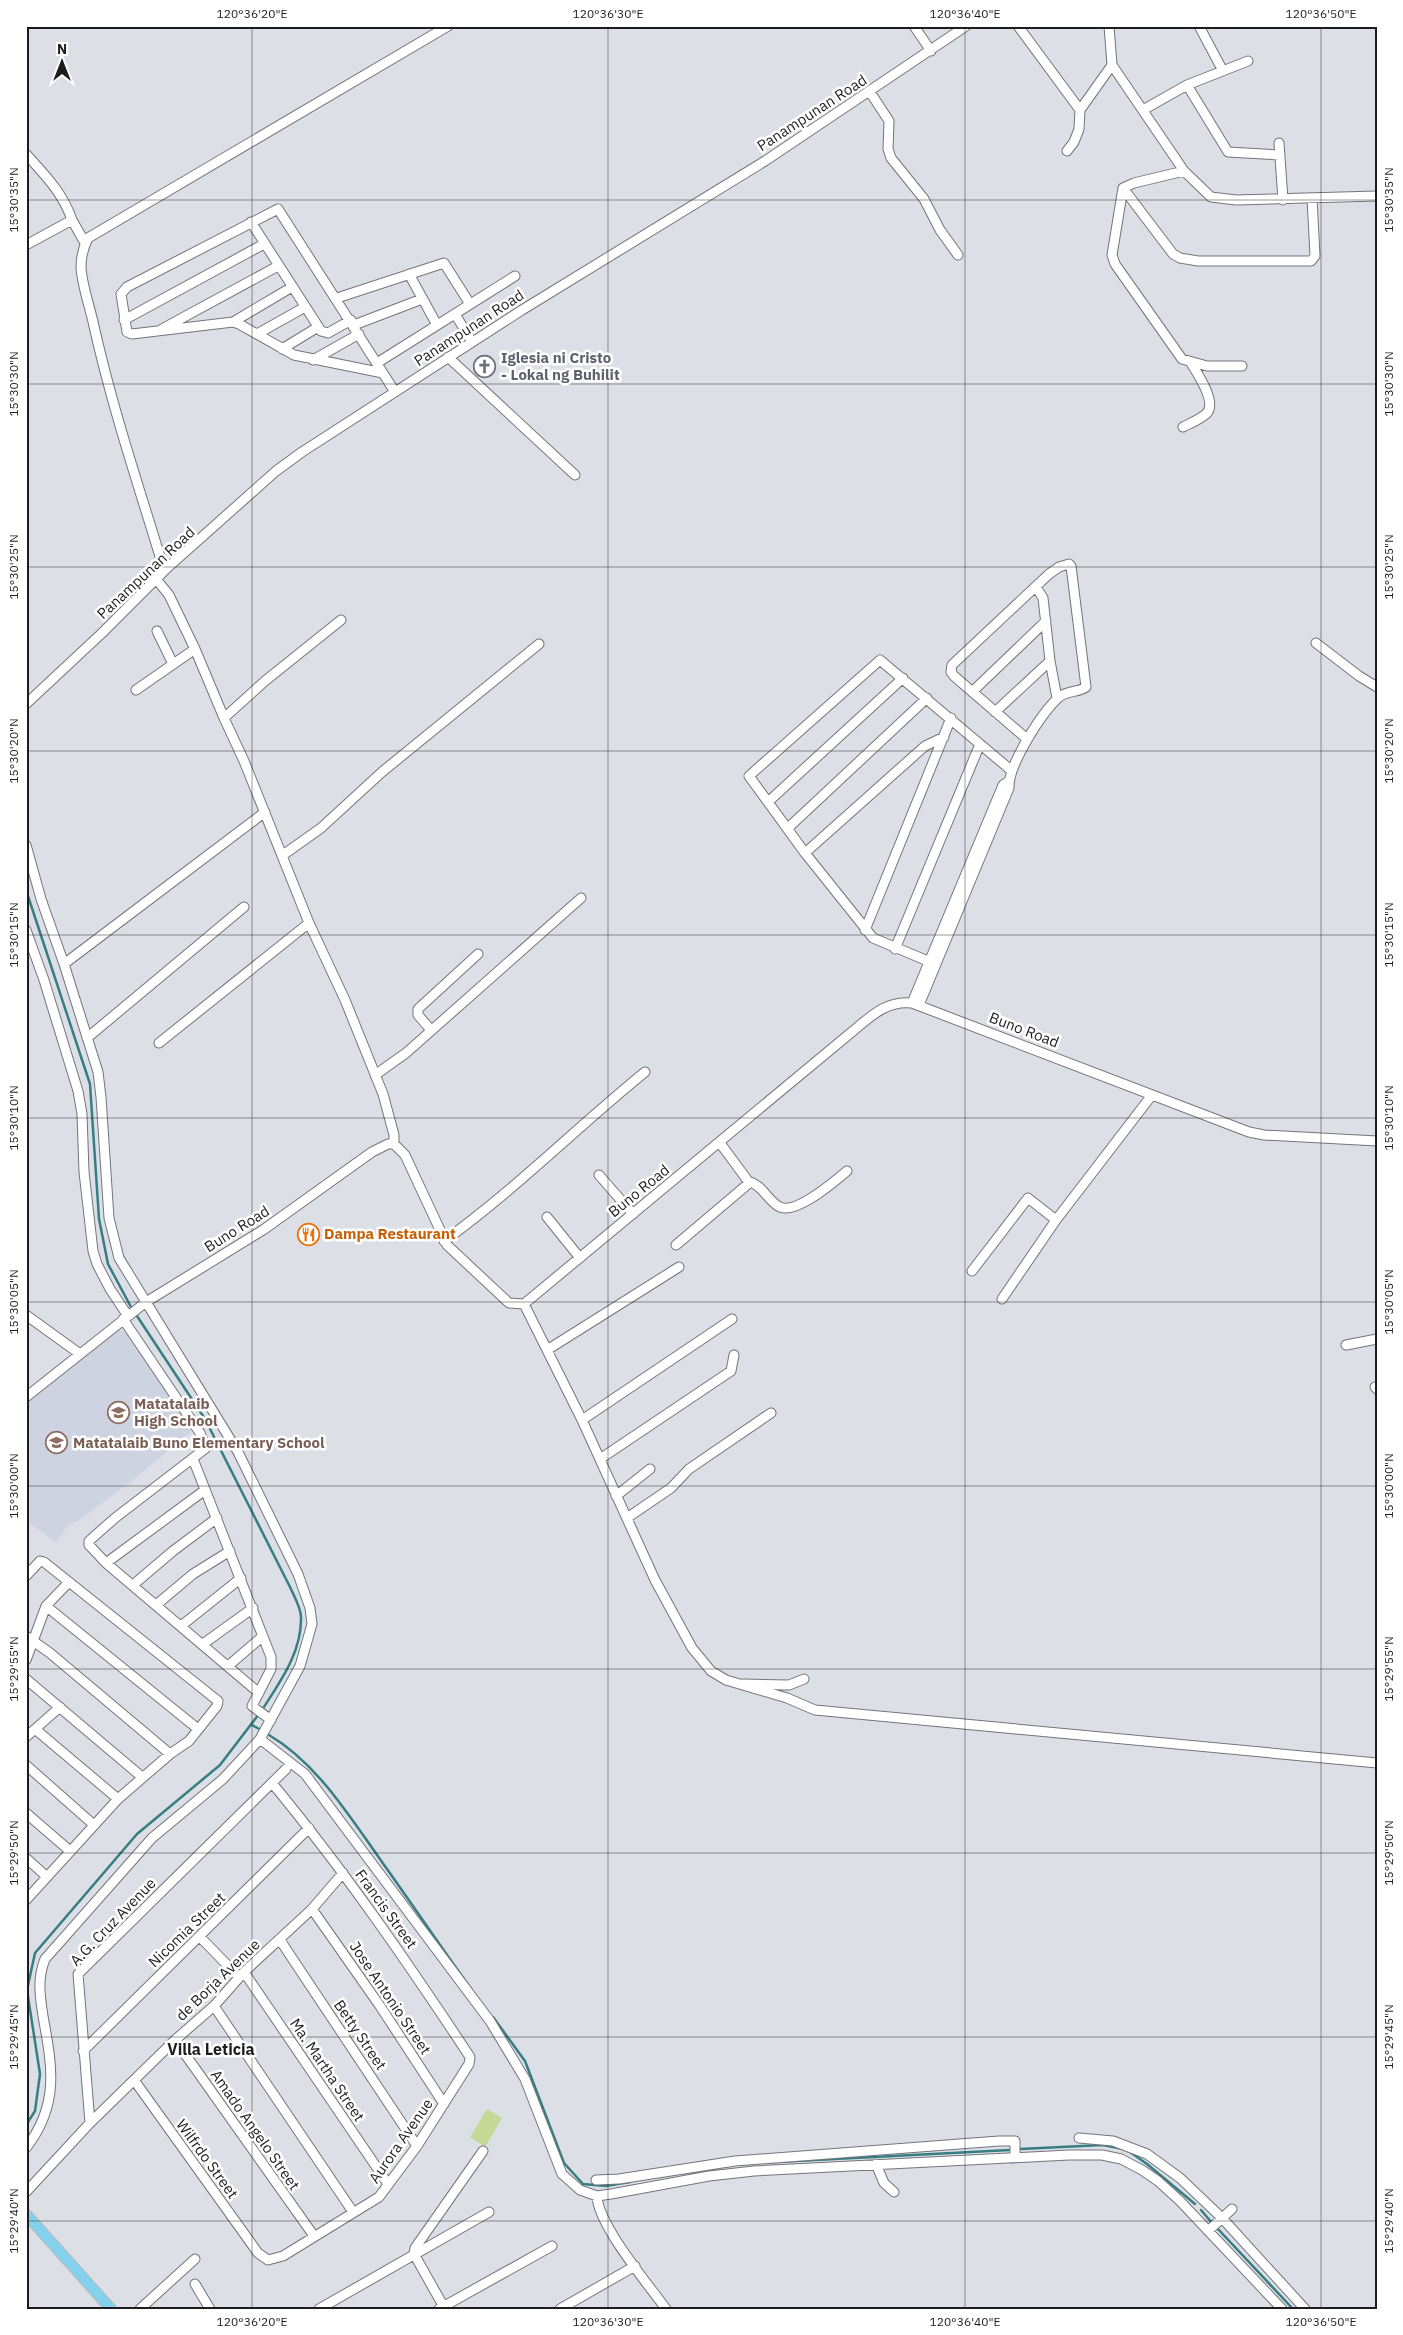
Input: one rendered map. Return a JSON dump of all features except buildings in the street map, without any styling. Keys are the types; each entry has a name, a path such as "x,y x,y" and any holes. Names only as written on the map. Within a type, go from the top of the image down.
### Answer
{"main road":[{"path":"26,2214 111,2309"}],"street":[{"path":"166,570 112,401 81,269 85,243 88,238 141,205 448,26"},
{"path":"914,26 930,51"},
{"name":"Panampunan Road","path":"26,704 156,579 276,471 334,430 448,357 724,187 870,92 966,26"},
{"path":"1018,26 1080,110"},
{"path":"1109,26 1112,65 1184,171 1211,197 1229,200 1283,200 1377,196"},
{"path":"1199,26 1222,71"},
{"path":"1143,110 1187,85 1248,61"},
{"path":"1068,151 1079,129 1080,110 1112,65"},
{"path":"1187,85 1228,152 1280,155"},
{"path":"870,92 889,121 888,149 891,158 924,199 940,230 958,255"},
{"path":"1279,143 1283,200"},
{"path":"26,154 57,188 85,243"},
{"path":"1123,188 1134,183 1184,171"},
{"path":"1123,188 1173,254 1180,258 1192,260 1311,261 1315,256 1312,198"},
{"path":"1123,188 1112,247 1114,264 1182,360 1207,366 1242,366"},
{"path":"292,287 233,322 132,334 127,332 120,300 123,290 278,209 337,298 395,392"},
{"path":"26,245 72,220"},
{"path":"251,222 321,331 328,333 352,322 422,299"},
{"path":"124,320 264,244"},
{"path":"337,298 444,263 470,304"},
{"path":"157,332 278,266"},
{"path":"409,274 437,324"},
{"path":"377,363 515,276"},
{"path":"257,334 305,308"},
{"path":"455,314 472,342"},
{"path":"233,322 294,355 383,372"},
{"path":"282,349 318,327"},
{"path":"313,360 359,334"},
{"path":"448,357 575,475"},
{"path":"1183,427 1208,412 1210,406 1206,390 1191,363"},
{"path":"915,1004 989,828 1003,785 1009,780 1027,739 1057,698 1065,693 1083,689 1086,684 1072,566 1066,564 1059,567 1036,587 952,665 951,672 954,676 1027,739"},
{"path":"156,579 169,595 195,648 283,855 309,923 345,1000 390,1118 394,1144 405,1155 444,1241 509,1303 524,1304 582,1420 655,1580 692,1648 711,1671 737,1684 787,1698 815,1710 1377,1763"},
{"path":"1036,587 1043,598 1050,661 1057,698"},
{"path":"224,718 265,681 341,620"},
{"path":"972,692 1046,621"},
{"path":"156,631 173,664"},
{"path":"1316,643 1359,676 1377,687"},
{"path":"283,855 321,828 382,772 539,644"},
{"path":"136,690 195,648"},
{"path":"932,962 895,949 873,938 865,930 805,853 749,776 880,660 1012,771"},
{"path":"995,712 1050,661"},
{"path":"768,802 903,678"},
{"path":"788,828 927,698"},
{"path":"865,930 951,718"},
{"path":"805,853 925,746 944,737"},
{"path":"895,949 980,744"},
{"path":"64,964 264,812"},
{"path":"26,845 41,900 64,964 100,1082 111,1234 119,1258 238,1452 298,1574 310,1608 312,1624 300,1666 268,1718 260,1739 223,1779 152,1838 45,1960 39,1985 51,2063 51,2090 42,2123 26,2148"},
{"path":"375,1075 406,1053 581,898"},
{"path":"87,1038 244,907"},
{"path":"159,1043 309,923"},
{"path":"26,930 44,980 78,1091 82,1114 90,1234 97,1264 126,1317 205,1443 204,1452 115,1518 89,1541 89,1545 106,1563 259,1693"},
{"path":"431,1030 418,1015 418,1010 478,954"},
{"name":"Buno Road","path":"524,1304 880,1010 896,1002 915,1004 1250,1132 1264,1135 1377,1141"},
{"path":"444,1241 526,1177 598,1110 645,1072"},
{"path":"1002,1299 1056,1220 1152,1095"},
{"path":"720,1143 748,1181 760,1187 778,1207 783,1208 811,1200 846,1171"},
{"name":"Buno Road","path":"26,1397 146,1302 263,1230 372,1152 388,1144 394,1144"},
{"path":"599,1176 633,1214"},
{"path":"676,1245 745,1187 748,1181"},
{"path":"972,1271 1028,1198 1056,1220"},
{"path":"547,1217 580,1258"},
{"path":"548,1350 679,1267"},
{"path":"26,1315 80,1354"},
{"path":"582,1420 732,1319"},
{"path":"1346,1345 1377,1339"},
{"path":"600,1458 731,1371 734,1355"},
{"path":"627,1518 671,1488 695,1464 718,1451 771,1413"},
{"path":"193,1459 253,1608 272,1663 252,1706 268,1718"},
{"path":"616,1496 650,1470"},
{"path":"106,1563 205,1490"},
{"path":"133,1584 217,1518"},
{"path":"156,1605 193,1574 230,1550"},
{"path":"26,1576 40,1561 43,1561 218,1701 217,1706 189,1741 142,1777 118,1800 46,1876 26,1900"},
{"path":"181,1626 241,1578"},
{"path":"26,1660 30,1638 46,1606 70,1582"},
{"path":"46,1606 198,1729"},
{"path":"203,1644 253,1608"},
{"path":"228,1666 263,1636"},
{"path":"30,1638 170,1754"},
{"path":"26,1678 142,1777"},
{"path":"737,1684 790,1685 804,1679"},
{"path":"26,1737 60,1707"},
{"path":"35,1729 118,1800"},
{"path":"260,1739 306,1774 490,2021 525,2079 562,2174 580,2190 597,2196 754,2171 876,2164 1088,2155 1121,2159 1158,2181 1282,2309"},
{"path":"26,1765 94,1825"},
{"name":"A.G. Cruz Avenue","path":"90,2123 77,1981 80,1971 286,1769"},
{"name":"Francis Street","path":"272,1783 309,1828 409,1964 470,2057"},
{"path":"26,1814 70,1851"},
{"name":"Nicomia Street","path":"83,2051 309,1828"},
{"path":"26,1858 46,1876"},
{"name":"de Borja Avenue","path":"26,2192 90,2123 175,2040 214,2006 241,1975 312,1909 343,1873"},
{"name":"Jose Antonio Street","path":"312,1909 380,2006 444,2104"},
{"name":"Ma. Martha Street","path":"200,1937 241,1975 388,2184"},
{"name":"Betty Street","path":"280,1940 417,2146"},
{"path":"214,2006 353,2212"},
{"name":"Amado Angelo Street","path":"175,2040 314,2236"},
{"name":"Aurora Avenue","path":"258,2253 264,2259 274,2260 292,2251 379,2197 417,2146 470,2064 470,2057"},
{"name":"Wilfrdo Street","path":"134,2080 258,2253"},
{"path":"1079,2138 1113,2141 1147,2154 1180,2178 1222,2218 1305,2309"},
{"path":"596,2180 619,2179 734,2161 999,2141 1015,2141 1015,2158"},
{"path":"483,2151 415,2248 414,2254 442,2308 552,2246"},
{"path":"876,2164 884,2183 894,2192"},
{"path":"597,2196 598,2209 666,2309"},
{"path":"1191,2213 1204,2201"},
{"path":"1208,2231 1232,2209"},
{"path":"320,2309 489,2212"},
{"path":"140,2309 195,2260"},
{"path":"560,2309 635,2266"},
{"path":"195,2284 210,2309"}],"shaded area":[{"path":"118,1329 130,1335 140,1346 191,1432 128,1484 78,1521 68,1525 56,1542 26,1521 26,1403"}],"green space":[{"path":"487,2109 502,2118 485,2147 470,2137"}],"waterway":[{"path":"26,890 90,1084 99,1219 108,1264 131,1307"},
{"path":"137,1316 205,1419 300,1610 300,1630 294,1654 283,1677 262,1710"},
{"path":"26,2125 35,2111 40,2074 27,1990 35,1953 137,1834 220,1765 259,1714"},
{"path":"252,1725 261,1730"},
{"path":"269,1735 302,1760 332,1792 471,1989"},
{"path":"493,2017 525,2061 564,2163 583,2184 606,2186 630,2182"},
{"path":"1020,2149 1103,2145 1123,2149"},
{"path":"759,2163 1010,2150"},
{"path":"1130,2152 1195,2204"},
{"path":"1201,2210 1212,2223"},
{"path":"1218,2229 1293,2309"}],"place":[{"name":"Iglesia ni Cristo - Lokal ng Buhilit","path":"485,367"},
{"name":"Dampa Restaurant","path":"308,1234"},
{"name":"Matatalaib High School","path":"118,1413"},
{"name":"Matatalaib Buno Elementary School","path":"57,1443"}],"district":[{"name":"Villa Leticia","path":"211,2049"}]}
